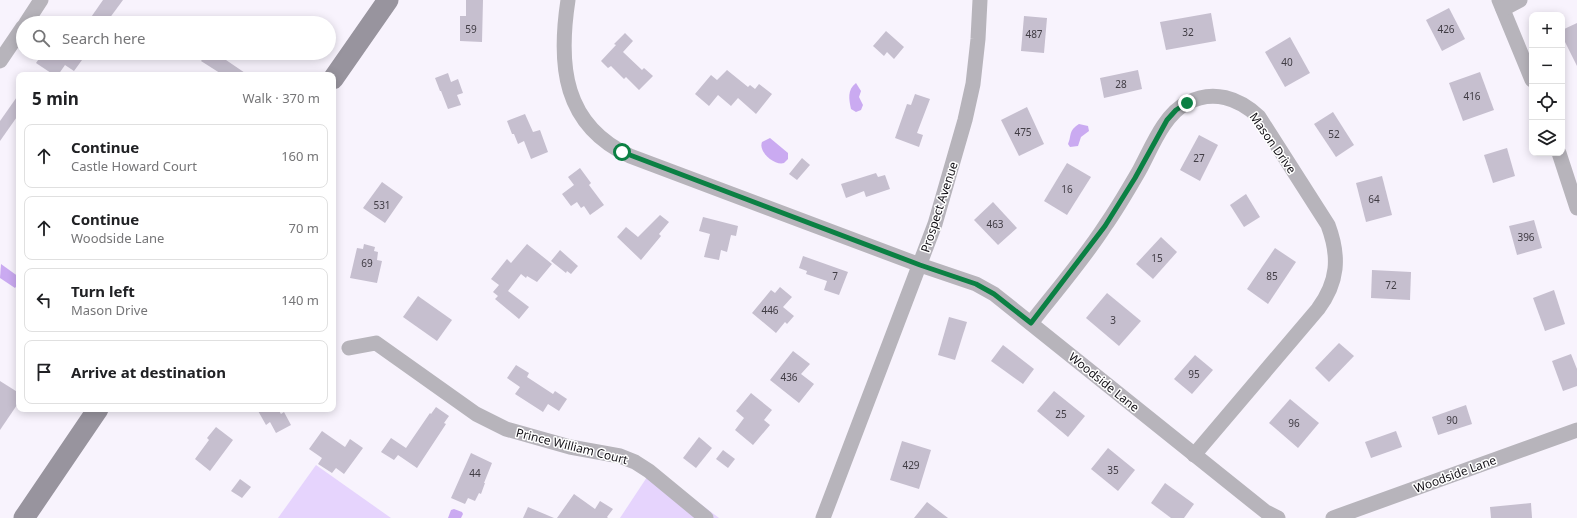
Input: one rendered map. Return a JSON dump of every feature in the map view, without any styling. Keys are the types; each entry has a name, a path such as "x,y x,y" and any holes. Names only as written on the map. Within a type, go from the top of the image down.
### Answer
{"main road":[{"path":"336,75 388,0"},
{"path":"24,518 96,412"}],"street":[{"path":"31,16 41,0"},
{"name":"Woodside Lane","path":"568,0 564,26 566,80 571,97 580,115 606,143 630,156 920,265 976,284 994,294 1266,512 1278,518"},
{"name":"Prospect Avenue","path":"823,518 935,224 965,120 973,84 978,40 980,0"},
{"path":"1520,0 1501,4 1529,73"},
{"path":"0,61 16,37"},
{"name":"Mason Drive","path":"1031,323 1105,226 1135,178 1167,120 1176,110 1199,98 1211,96 1224,97 1238,101 1250,108 1259,117 1328,225 1333,239 1336,255 1335,271 1331,287 1318,310 1194,455"},
{"path":"1561,156 1572,175 1577,208"},
{"name":"Prince William Court","path":"349,348 376,343 476,414 506,429 570,447 620,456 635,462 649,471 706,518"},
{"name":"Woodside Lane","path":"1333,518 1577,430"}],"shaded area":[{"path":"856,83 861,91 859,97 863,105 861,110 856,112 851,109 849,98 851,89"},
{"path":"1079,124 1088,126 1089,131 1081,137 1078,146 1070,147 1068,144 1072,131"},
{"path":"770,138 788,153 788,159 784,163 772,160 762,150 762,142"},
{"path":"1,264 16,275 16,287 15,288 0,278"},
{"path":"316,465 391,518 278,518"},
{"path":"653,468 719,518 620,518"},
{"path":"454,509 462,512 463,514 461,518 448,518 451,510"}],"building":[{"path":"103,0 123,0 111,16 92,16"},
{"path":"466,0 483,0 482,42 460,41 460,16 466,16"},
{"path":"1449,8 1465,39 1442,51 1426,20"},
{"path":"1211,13 1216,41 1166,50 1160,22"},
{"path":"1024,16 1047,18 1044,53 1021,51"},
{"path":"1577,23 1577,66 1565,42 1565,29"},
{"path":"886,31 904,47 894,59 887,52 884,56 873,46"},
{"path":"625,33 633,41 623,52 642,70 644,68 653,76 639,90 626,77 624,79 611,66 608,68 601,61"},
{"path":"1290,37 1310,73 1285,87 1265,52"},
{"path":"38,60 82,60 74,71 65,65 60,72 50,72 36,63"},
{"path":"226,60 244,72 218,72 201,61"},
{"path":"727,70 748,87 750,85 755,89 759,84 772,94 756,114 738,98 731,106 718,95 709,106 695,94 711,75 717,80"},
{"path":"1138,70 1142,89 1104,98 1100,78"},
{"path":"1480,72 1494,110 1463,121 1449,83"},
{"path":"448,73 451,82 458,79 463,93 457,95 461,105 448,109 435,78"},
{"path":"915,94 930,99 917,133 923,135 919,147 895,138 907,104 911,105"},
{"path":"16,98 16,118 0,141 0,121"},
{"path":"1027,107 1044,144 1019,156 1001,120"},
{"path":"1333,112 1354,145 1336,157 1314,124"},
{"path":"525,114 533,132 540,130 548,152 531,159 524,141 518,144 507,121"},
{"path":"1199,135 1218,145 1200,181 1180,170"},
{"path":"1507,148 1515,176 1493,183 1484,155"},
{"path":"802,158 810,165 797,180 789,174"},
{"path":"1067,163 1091,177 1067,215 1044,201"},
{"path":"580,168 591,183 589,185 604,205 590,215 584,206 581,208 577,202 571,206 562,194 574,185 568,177"},
{"path":"876,173 878,177 885,175 890,189 866,197 864,191 846,198 841,184"},
{"path":"1382,176 1392,215 1366,222 1356,183"},
{"path":"382,182 403,197 385,223 363,208"},
{"path":"1246,194 1260,217 1244,227 1230,205"},
{"path":"993,202 1017,228 998,245 974,220"},
{"path":"660,215 669,222 659,234 661,236 641,260 617,237 626,227 638,237"},
{"path":"703,217 738,226 736,236 731,235 727,252 721,250 719,260 704,257 710,234 699,231"},
{"path":"1534,220 1542,248 1517,255 1509,226"},
{"path":"1161,237 1177,252 1153,279 1136,264"},
{"path":"364,244 375,247 374,251 378,252 377,260 382,261 377,283 350,278 357,248 363,249"},
{"path":"527,244 552,264 537,282 527,276 526,278 521,274 508,291 529,307 519,319 495,299 498,296 493,292 499,285 491,279 507,259 511,263"},
{"path":"1275,248 1296,262 1268,304 1247,289"},
{"path":"560,250 578,266 571,274 567,271 566,273 551,261"},
{"path":"803,256 848,272 839,295 824,290 827,281 806,274 807,271 799,268"},
{"path":"1372,270 1411,272 1410,300 1371,298"},
{"path":"780,287 792,297 783,307 794,316 787,324 785,322 776,333 752,313 771,290 775,293"},
{"path":"1554,290 1565,324 1545,331 1533,298"},
{"path":"1107,293 1141,321 1119,346 1086,318"},
{"path":"418,296 452,320 437,341 403,317"},
{"path":"949,317 967,322 955,360 938,355"},
{"path":"1339,343 1354,356 1329,382 1315,368"},
{"path":"1003,345 1034,369 1023,384 991,361"},
{"path":"793,351 810,364 801,374 814,384 799,403 770,380"},
{"path":"1571,354 1577,369 1577,386 1563,391 1552,361"},
{"path":"1195,355 1213,370 1192,394 1174,379"},
{"path":"516,365 529,373 527,377 553,394 555,391 567,399 559,411 548,404 543,412 515,394 520,387 507,378"},
{"path":"0,381 16,391 16,406 0,430"},
{"path":"1054,391 1085,416 1068,437 1037,411"},
{"path":"751,393 772,410 764,420 770,425 753,445 735,430 744,418 736,411"},
{"path":"1290,399 1319,423 1298,448 1269,423"},
{"path":"1466,405 1472,424 1438,435 1432,417"},
{"path":"436,407 449,416 444,423 446,424 417,468 398,455 394,460 381,452 391,438 406,448 430,413 431,414"},
{"path":"259,412 280,412 281,414 284,412 291,425 276,433 270,422 266,425"},
{"path":"216,427 233,440 210,471 195,459 209,440 207,438"},
{"path":"322,431 345,447 350,439 363,448 344,474 336,468 332,473 318,464 322,458 309,449"},
{"path":"1396,431 1402,447 1371,458 1365,442"},
{"path":"699,437 712,448 696,468 683,458"},
{"path":"902,441 931,450 919,489 890,480"},
{"path":"1108,448 1135,470 1118,491 1091,469"},
{"path":"723,450 735,459 728,468 716,459"},
{"path":"471,453 492,463 481,494 479,493 475,501 468,498 465,504 451,498"},
{"path":"240,479 251,487 242,498 231,491"},
{"path":"1165,483 1194,504 1184,518 1171,518 1151,503"},
{"path":"574,494 595,509 600,501 613,509 607,517 608,518 557,518"},
{"path":"927,502 948,518 914,518"},
{"path":"1531,503 1532,518 1491,518 1490,507"},
{"path":"528,507 554,518 523,518"}],"route":[{"path":"622,152 920,265 976,284 994,294 1031,323 1105,226 1135,178 1167,120 1176,110 1187,103"}]}
